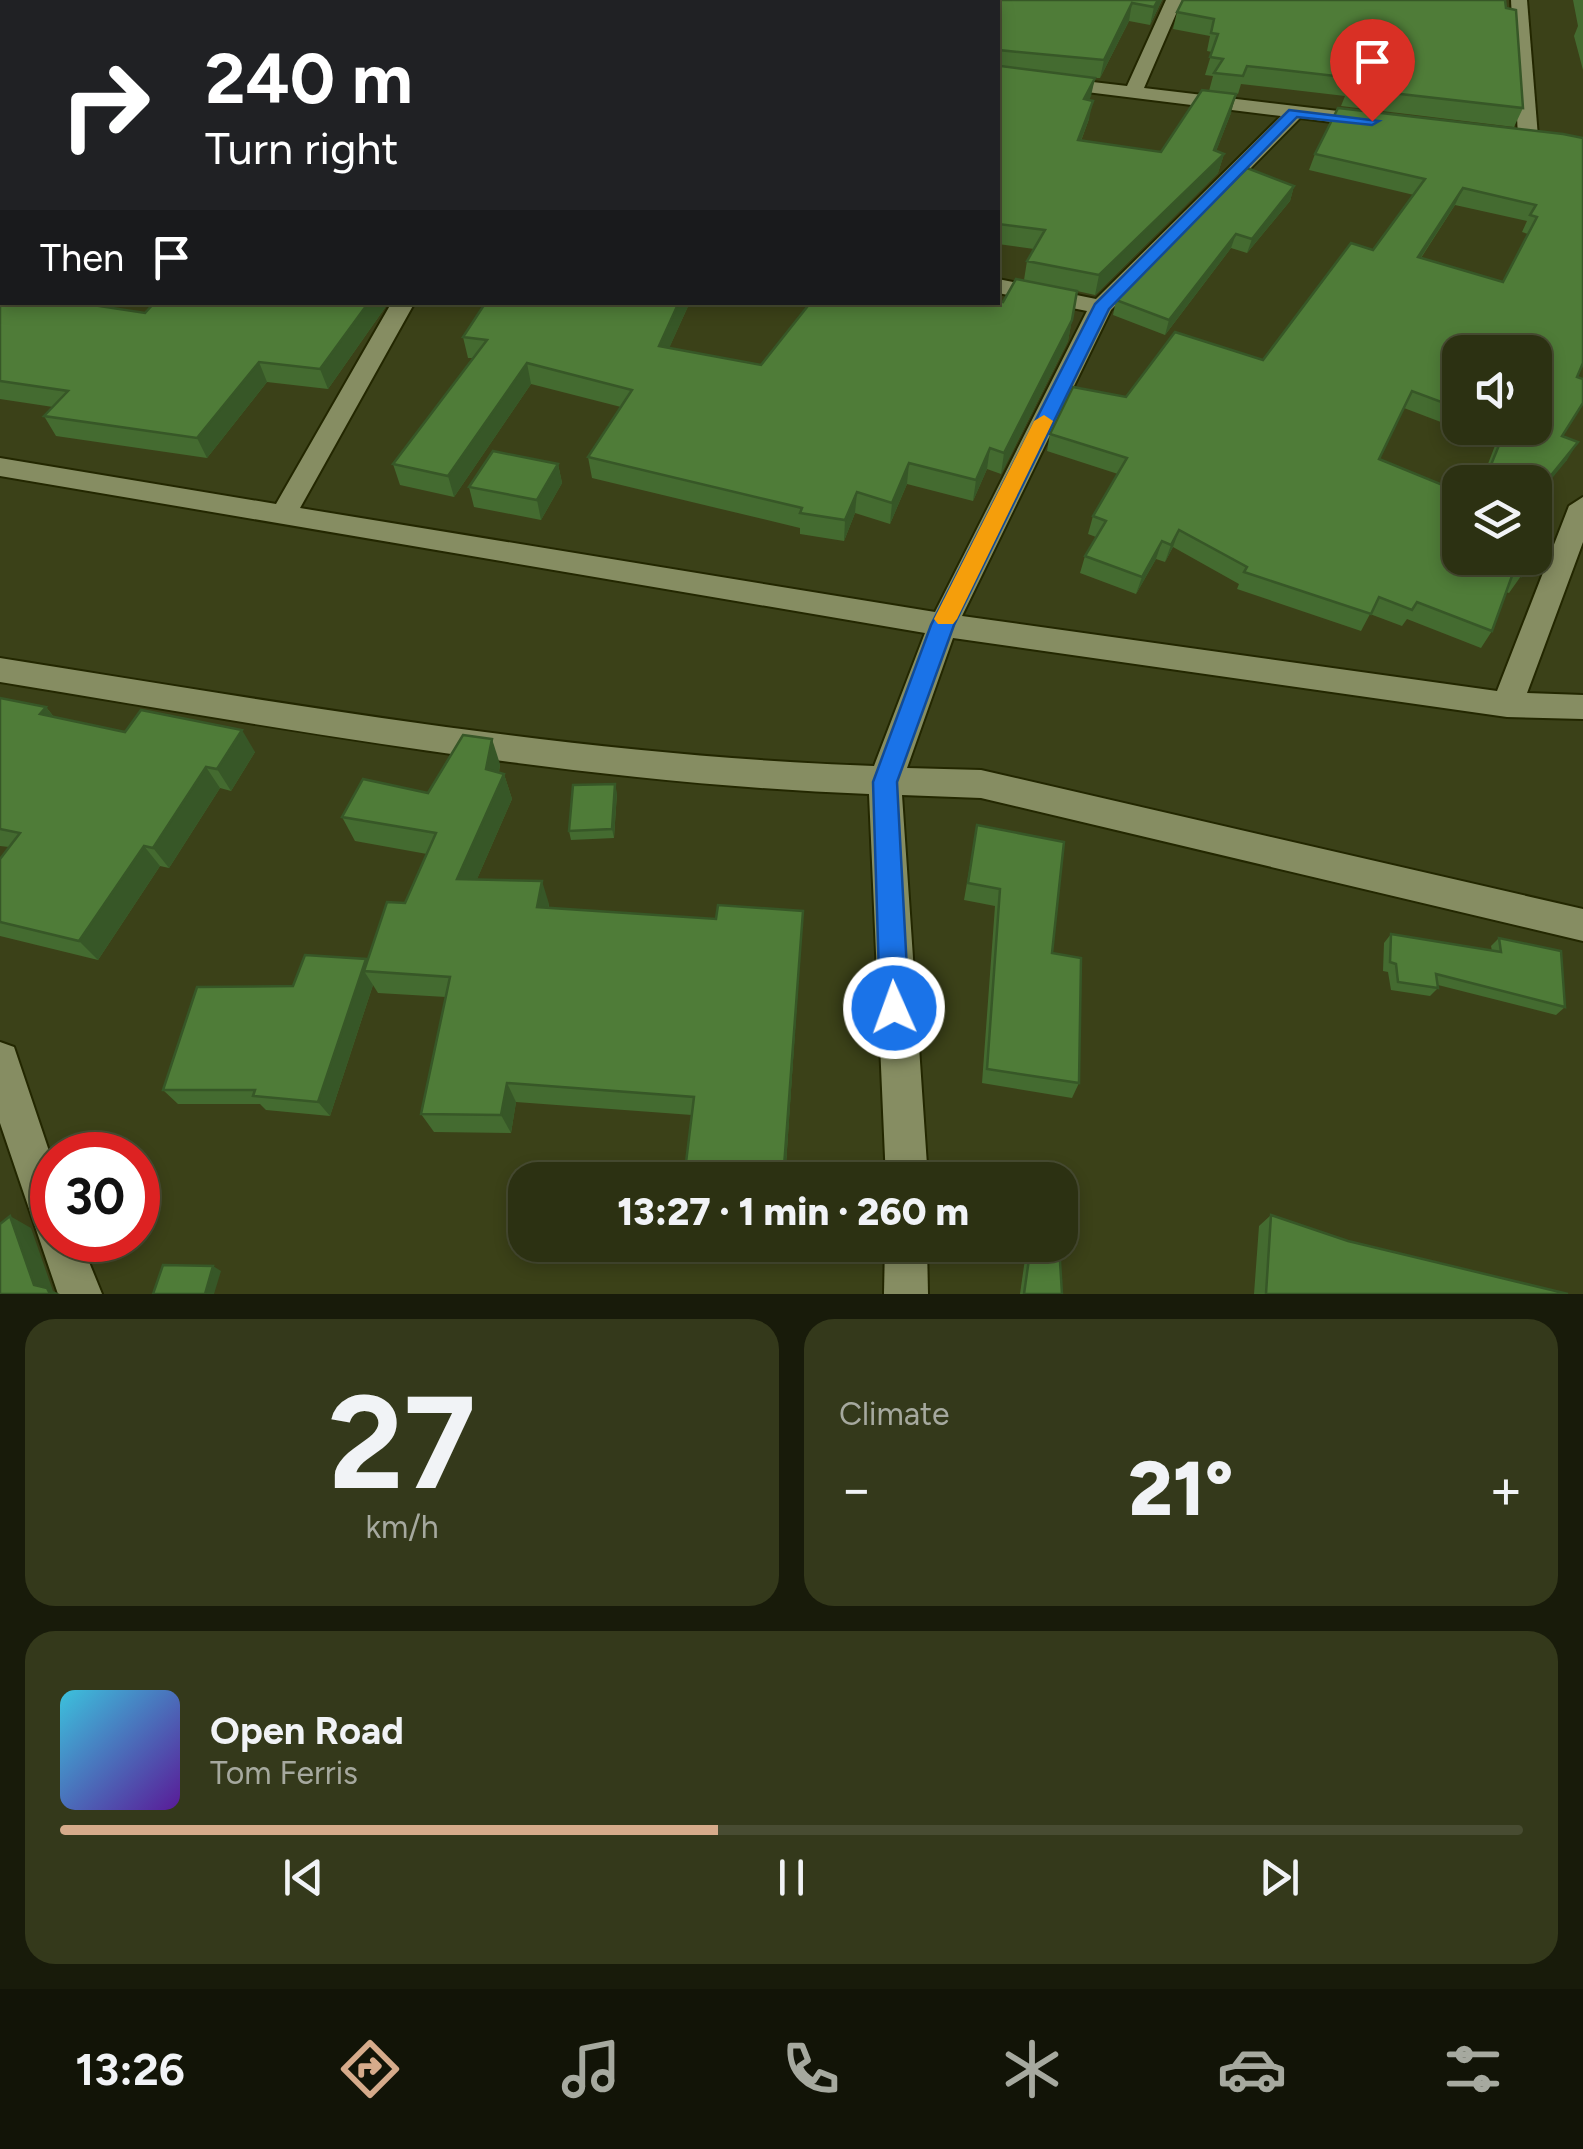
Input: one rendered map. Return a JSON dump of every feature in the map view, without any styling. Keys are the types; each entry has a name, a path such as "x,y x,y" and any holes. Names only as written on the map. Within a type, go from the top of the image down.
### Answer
{"street":[{"path":"1133,92 1174,0"},
{"path":"1519,0 1528,138"},
{"path":"1000,76 1392,123"},
{"path":"906,1162 885,782 942,625 1101,307 1294,113"},
{"path":"1000,286 1101,307"},
{"path":"282,516 402,305"},
{"path":"0,467 942,625 1506,705 1583,707"},
{"path":"1506,705 1583,506"},
{"path":"0,670 459,744 885,782 981,784 1583,925"},
{"path":"0,1061 30,1154"},
{"path":"68,1262 80,1294"},
{"path":"906,1262 906,1294"}],"building":[{"path":"1000,0 1158,0 1154,7 1132,3 1104,60 1000,50"},
{"path":"1183,0 1505,0 1506,8 1516,10 1523,108 1348,88 1353,78 1247,66 1243,76 1214,73 1223,59 1210,57 1218,34 1211,33 1214,19 1177,12"},
{"path":"1000,66 1095,78 1084,99 1093,101 1078,140 1161,152 1202,90 1236,94 1214,150 1224,154 1099,275 1027,261 1045,230 1000,224"},
{"path":"1338,108 1583,138 1583,363 1577,377 1583,379 1583,403 1562,436 1578,442 1552,474 1552,465 1491,465 1499,445 1552,445 1552,335 1442,335 1442,402 1412,391 1379,459 1442,485 1442,575 1512,575 1492,631 1417,602 1412,610 1379,597 1371,614 1244,572 1247,567 1179,530 1171,545 1162,541 1142,577 1085,556 1106,521 1093,516 1127,458 1050,434 1073,387 1126,397 1175,332 1263,360 1351,243 1373,250 1425,179 1315,154","holes":["1463,188 1536,205 1530,215 1537,217 1503,282 1418,257"]},
{"path":"1247,168 1294,186 1252,239 1236,234 1169,320 1116,300"},
{"path":"1016,279 1077,291 1072,320 1004,453 990,448 976,480 909,463 892,503 857,492 845,520 800,513 802,508 588,457 632,390 527,363 448,476 393,464 487,340 463,337 484,305 678,305 659,346 761,365 809,305 1003,302"},
{"path":"0,305 93,305 145,313 152,305 367,305 320,369 259,362 197,438 44,416 68,391 0,381"},
{"path":"493,451 558,464 537,500 469,487"},
{"path":"0,698 46,707 40,714 125,732 141,710 242,730 217,769 206,767 153,848 144,846 79,941 0,922 0,859 20,833 0,829"},
{"path":"463,735 492,739 486,769 504,774 457,879 542,881 537,907 716,919 718,905 803,911 784,1162 686,1162 694,1097 507,1083 501,1115 421,1114 450,977 364,971 387,902 405,903 436,833 342,817 363,779 428,793"},
{"path":"615,784 612,829 569,831 573,785"},
{"path":"977,825 1064,842 1052,953 1081,958 1079,1083 987,1069 1000,889 968,883"},
{"path":"1391,934 1501,952 1499,938 1561,951 1565,1007 1436,974 1438,988 1398,982 1396,964 1390,962"},
{"path":"305,955 366,959 318,1102 253,1096 255,1090 163,1090 197,987 293,986"},
{"path":"1271,1215 1348,1241 1568,1294 1266,1294"},
{"path":"10,1216 34,1285 47,1288 50,1294 0,1294 0,1224"},
{"path":"1029,1262 1060,1262 1062,1294 1024,1294"},
{"path":"163,1265 213,1266 205,1294 153,1294"}],"slow traffic":[{"path":"946,619 1044,421"}],"route":[{"path":"894,1008 885,782 942,625 1101,307 1294,113 1372,121"}]}
